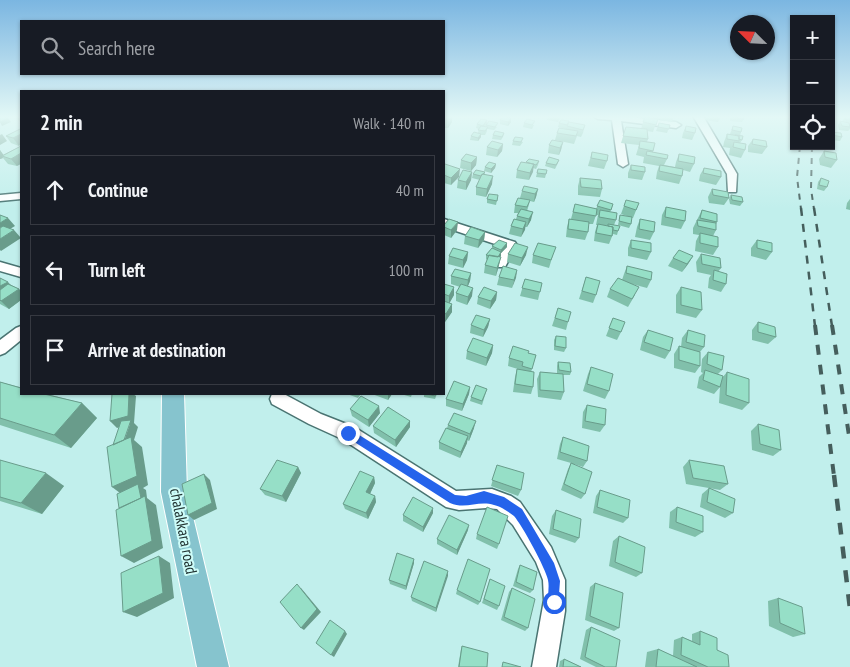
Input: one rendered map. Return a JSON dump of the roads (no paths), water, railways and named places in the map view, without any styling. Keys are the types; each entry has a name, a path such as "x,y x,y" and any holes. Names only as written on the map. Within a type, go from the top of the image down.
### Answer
{"main road":[{"name":"chalakkara road","path":"173,395 174,492 213,667"}],"street":[{"path":"620,147 623,164"},
{"path":"716,147 732,174 732,190"},
{"path":"0,198 20,196"},
{"path":"445,223 511,246 500,264"},
{"path":"0,266 20,273"},
{"path":"0,349 20,333"},
{"path":"278,399 315,419 348,433 453,500 466,502 484,497 500,501 518,513 548,563 554,581 554,602 544,667"}],"railway":[{"path":"800,150 797,177 801,209"},
{"path":"812,150 811,189 814,209"},
{"path":"801,208 815,326"},
{"path":"814,208 832,326"},
{"path":"815,325 834,476"},
{"path":"832,325 850,442"},
{"path":"834,475 850,609"}]}
